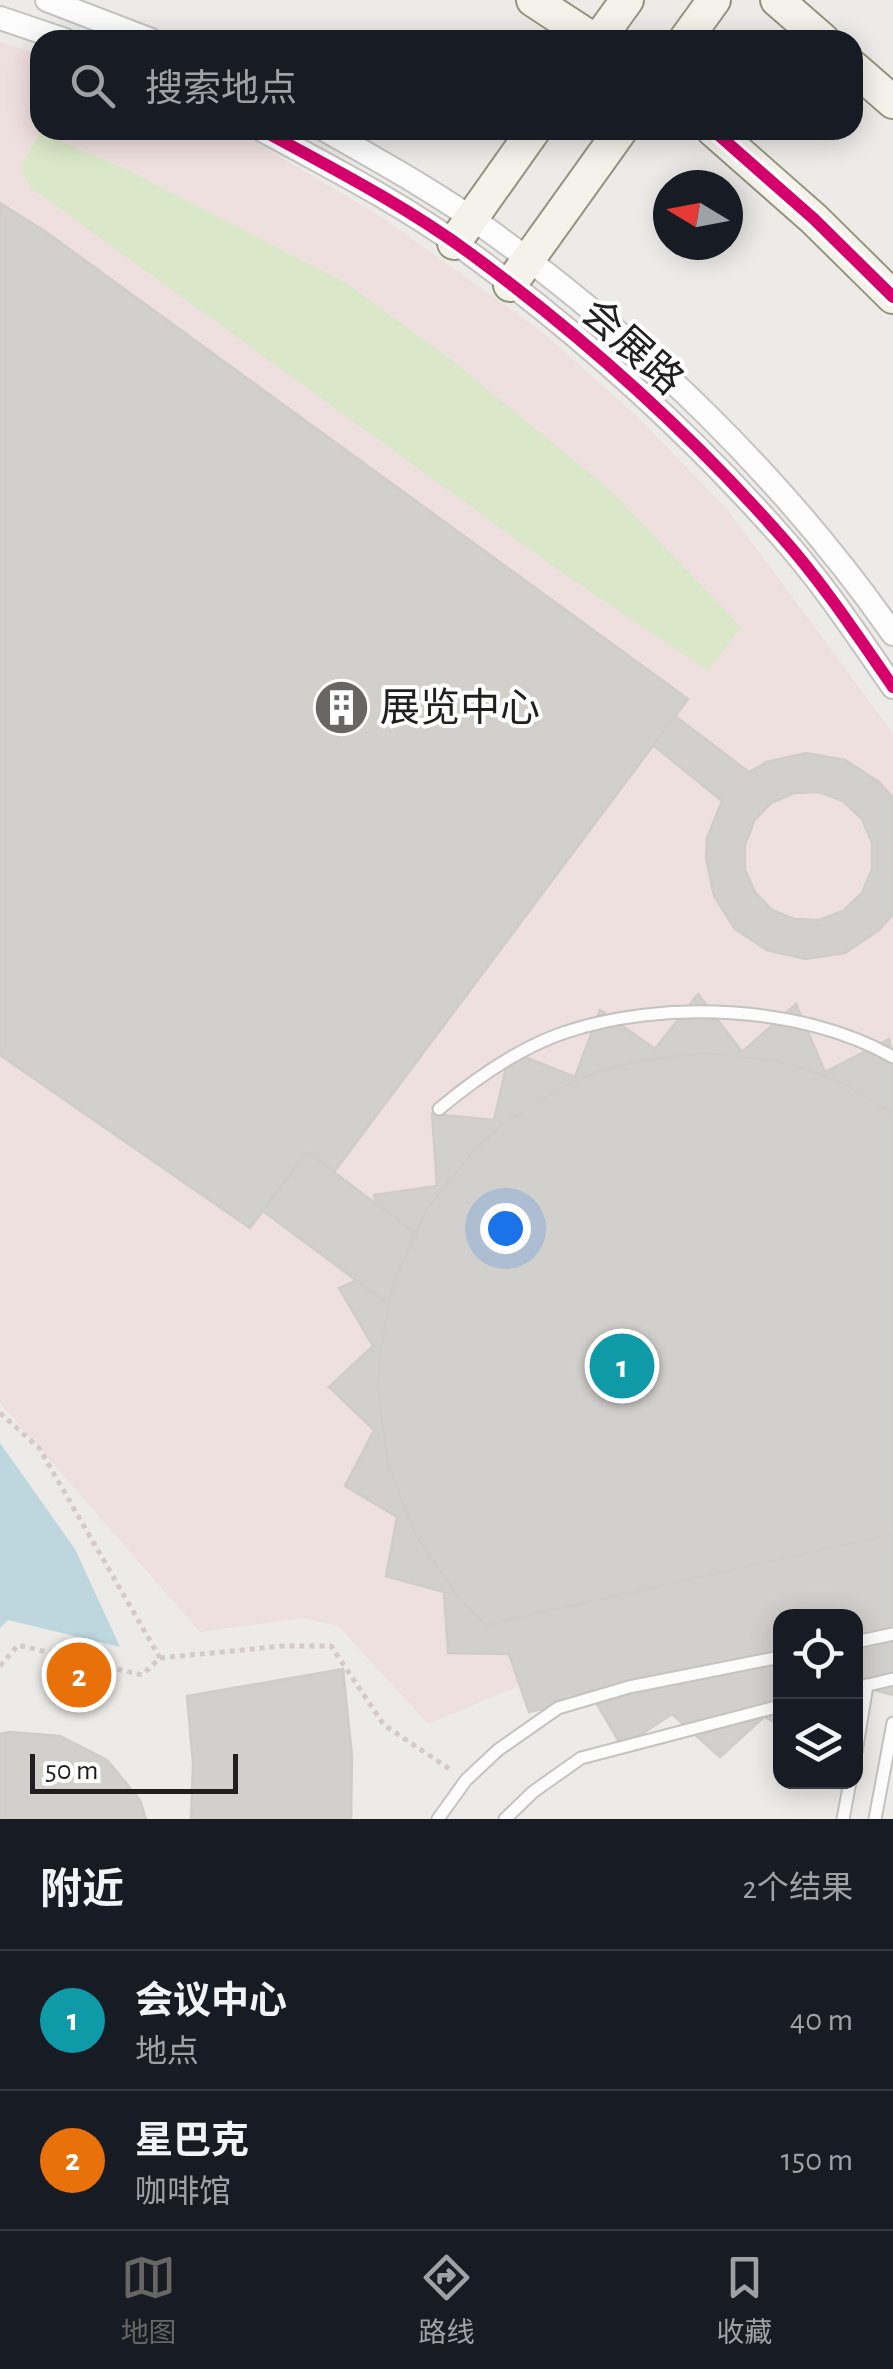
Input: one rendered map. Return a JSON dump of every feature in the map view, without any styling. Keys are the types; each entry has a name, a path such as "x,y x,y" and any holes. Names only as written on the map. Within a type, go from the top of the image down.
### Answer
{"street":[{"path":"48,0 125,30"},
{"path":"534,0 580,30"},
{"path":"604,30 627,0"},
{"path":"692,30 714,0"},
{"path":"777,0 812,30"},
{"path":"0,18 35,30"},
{"path":"863,76 893,102"},
{"name":"会展路","path":"280,140 462,231"},
{"name":"会展路","path":"339,140 519,273 636,350 804,517 893,634"},
{"path":"462,231 527,140"},
{"path":"519,273 614,140"},
{"path":"724,140 893,296"},
{"name":"会展路","path":"519,273 729,481 794,552 842,612 893,688"}],"lane":[{"path":"439,1109 483,1072 563,1033 633,1018 718,1012 782,1016 864,1040 893,1056"},
{"path":"863,1640 893,1634"},
{"path":"438,1819 466,1780 498,1750 558,1708 630,1687 773,1658"},
{"path":"863,1686 893,1679"},
{"path":"504,1819 532,1792 580,1758 773,1708"},
{"path":"876,1819 893,1723"},
{"path":"843,1819 849,1789"}],"path":[{"path":"0,1413 40,1448 160,1658"},
{"path":"0,1666 18,1645 142,1675 160,1658 282,1646 332,1646 384,1726 466,1780"}],"shaded area":[{"path":"0,42 30,52 30,140 252,140 383,218 540,330 640,419 727,509 893,733 893,1611 863,1615 863,1609 773,1609 773,1627 721,1634 545,1675 428,1724 338,1626 303,1618 200,1632 0,1403"}],"green space":[{"path":"36,140 57,140 124,168 346,283 454,362 609,489 741,627 708,671 561,572 30,187 20,167"}],"water":[{"path":"0,1443 75,1549 120,1647 8,1620 0,1628"}],"building":[{"name":"展览中心","path":"0,203 46,232 688,699 334,1172 307,1152 250,1228 0,1055"},
{"path":"675,716 749,772 767,762 806,753 845,760 879,782 893,798 893,914 879,930 845,953 805,959 767,950 735,929 714,896 706,858 707,838 722,801 653,745","holes":["819,792 843,801 862,819 872,843 872,869 862,893 843,911 819,920 794,919 772,910 755,892 745,870 745,845 754,821 771,803 794,793"]},
{"path":"698,994 742,1052 796,1004 825,1072 889,1039 893,1059 893,1695 863,1687 863,1609 773,1609 773,1721 764,1717 720,1757 672,1714 622,1747 593,1697 529,1712 509,1654 448,1653 444,1592 386,1576 397,1517 345,1486 374,1430 329,1387 373,1346 339,1288 391,1265 374,1195 437,1186 432,1114 494,1120 510,1051 575,1077 600,1010 655,1049"},
{"path":"705,1053 777,1061 812,1071 846,1085 893,1113 893,1534 485,1625 459,1598 416,1536 388,1465 378,1390 380,1352 395,1278 427,1209 474,1150 502,1125 564,1086 598,1072 633,1062"},
{"path":"307,1152 415,1233 388,1304 263,1211"},
{"path":"343,1669 352,1756 351,1819 191,1819 193,1763 187,1696"},
{"path":"0,1734 60,1736 107,1760 140,1800 146,1819 0,1819"}],"cycle path":[{"path":"280,140 446,236 593,352 709,459 780,535 825,590 893,687"},
{"path":"724,140 814,219 893,297"}],"place":[{"name":"展览中心","path":"341,707"},
{"name":"会议中心","path":"622,1366"},
{"name":"星巴克","path":"79,1675"}]}
